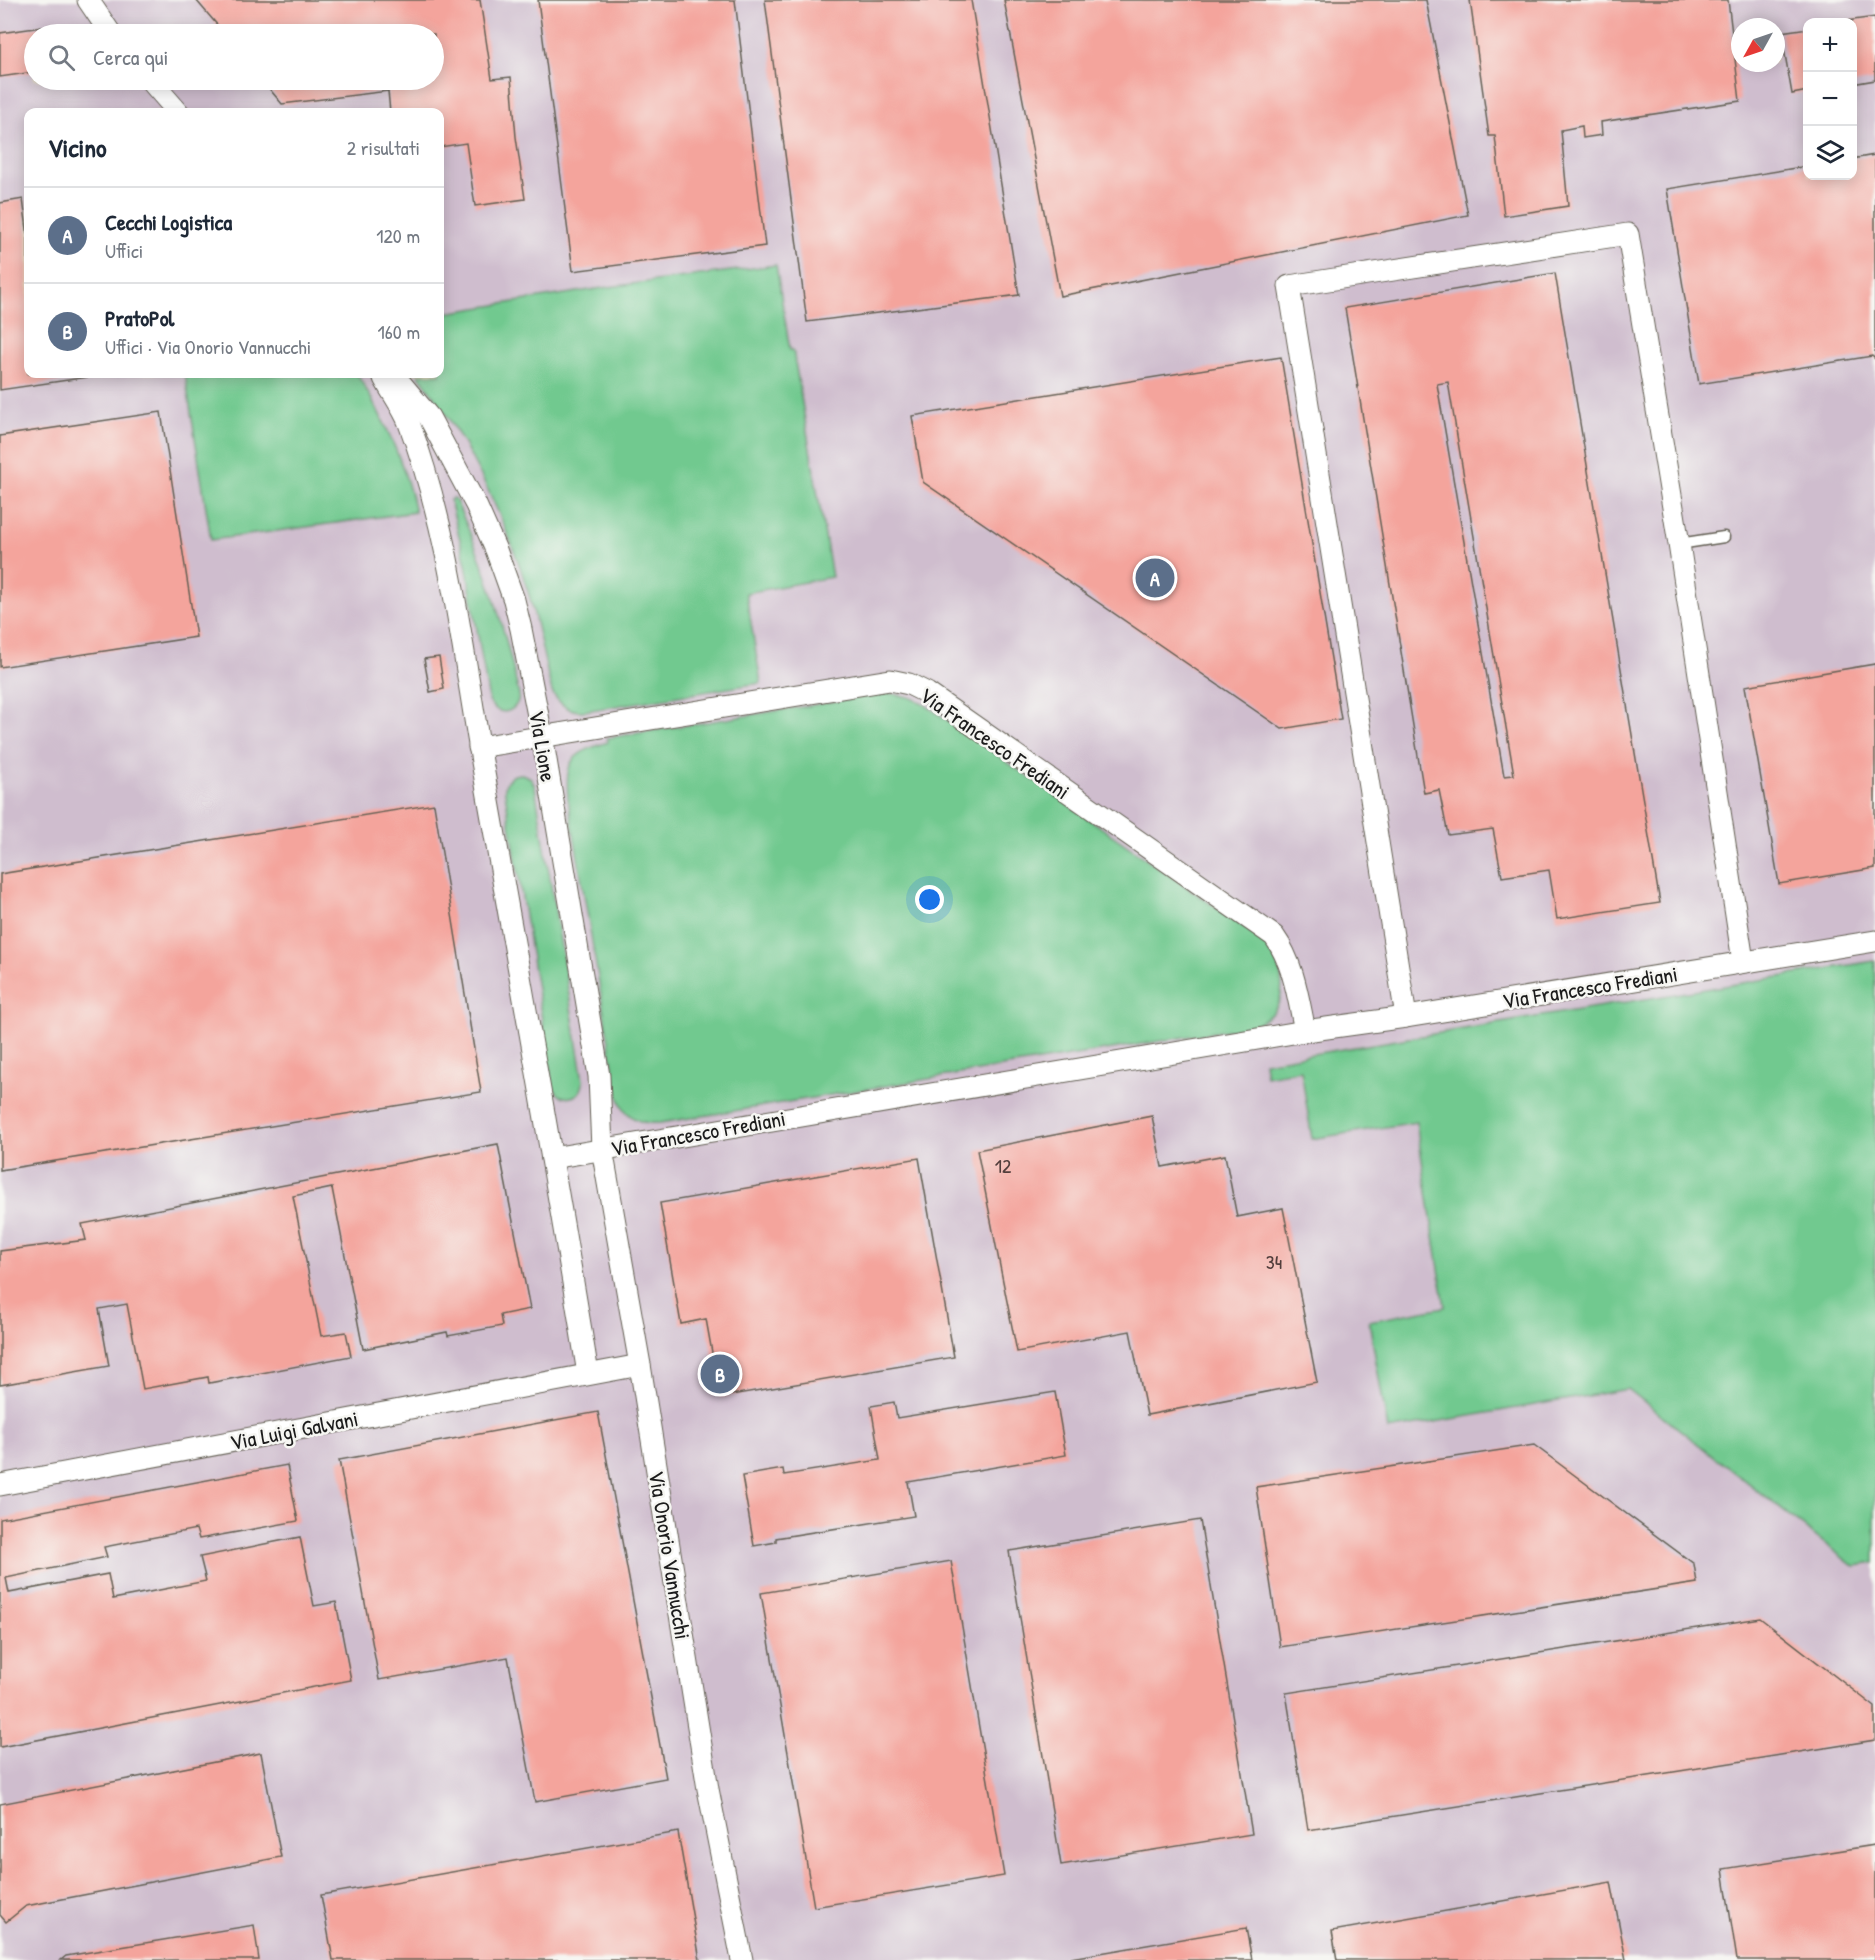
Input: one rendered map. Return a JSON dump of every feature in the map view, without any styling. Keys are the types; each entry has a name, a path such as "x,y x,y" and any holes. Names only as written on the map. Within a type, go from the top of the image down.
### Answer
{"street":[{"path":"88,0 104,24"},
{"path":"159,90 174,108"},
{"path":"1406,1017 1289,286 1628,234 1679,543 1743,961"},
{"path":"383,378 408,421 437,512 462,630 479,747 588,1374"},
{"name":"Via Lione","path":"396,378 429,417 476,505 496,550 514,600 542,736 599,1076 602,1149"},
{"name":"Via Francesco Frediani","path":"479,747 890,680 909,684 927,693 1274,936 1282,947 1293,973 1305,1031"},
{"name":"Via Francesco Frediani","path":"552,1158 1305,1031 1875,942"},
{"name":"Via Onorio Vannucchi","path":"602,1149 640,1365 708,1790 742,1960"},
{"name":"Via Luigi Galvani","path":"0,1485 640,1365"}],"lane":[{"path":"1679,543 1724,537"}],"shaded area":[{"path":"0,0 1875,0 1875,961 1266,1061 1266,1076 1300,1070 1312,1139 1416,1122 1445,1307 1388,1430 1628,1389 1852,1565 1875,1563 1875,1960 0,1960"}],"green space":[{"path":"776,265 832,577 746,593 761,683 579,711 562,704 552,692 526,585 506,530 466,448 421,378 444,378 444,313 609,287"},
{"path":"186,378 359,378 392,440 415,512 211,540"},
{"path":"453,498 466,523 485,571 507,644 519,695 515,706 507,712 497,710 489,701 466,564 450,500"},
{"path":"888,693 921,702 1261,939 1275,958 1281,981 1278,1003 1272,1013 1262,1021 1240,1028 660,1123 639,1121 628,1114 618,1096 568,799 568,775 573,760 586,750 608,742 607,738"},
{"path":"522,774 531,778 535,787 583,1081 579,1093 572,1097 559,1095 553,1087 505,793 509,779 514,775"},
{"path":"1875,961 1875,1563 1852,1565 1628,1389 1388,1430 1369,1321 1445,1307 1416,1122 1312,1139 1301,1070 1266,1076 1264,1062"}],"building":[{"path":"196,0 480,0 492,79 511,77 516,137 525,199 475,206 466,143 444,146 444,108 390,108 388,91 282,104 270,90 444,90 444,24 216,24"},
{"path":"538,0 735,0 765,246 573,271"},
{"path":"765,0 971,0 1019,295 807,322"},
{"path":"1004,0 1426,0 1468,215 1060,296"},
{"path":"1470,0 1728,0 1731,25 1731,72 1737,72 1740,101 1601,122 1602,135 1583,138 1582,126 1561,130 1568,206 1504,216 1495,136 1489,136"},
{"path":"1875,17 1875,80 1857,83 1857,72 1857,19"},
{"path":"1803,29 1803,92 1792,94 1785,55 1785,31"},
{"path":"24,30 24,73 0,77 0,33"},
{"path":"1875,155 1875,359 1872,356 1699,384 1667,189 1803,167 1803,180 1857,180 1857,158"},
{"path":"23,199 24,378 82,378 0,390 0,203"},
{"path":"1555,273 1660,903 1557,919 1549,870 1502,877 1493,829 1448,835 1439,790 1424,793 1345,308","holes":["1448,382 1514,775 1504,776 1437,384"]},
{"path":"1281,357 1341,719 1282,729 923,482 912,416"},
{"path":"161,412 196,637 0,667 0,436"},
{"path":"439,657 444,689 430,692 424,659"},
{"path":"1875,664 1875,868 1779,884 1745,686"},
{"path":"434,804 481,1092 0,1170 0,874"},
{"path":"1152,1116 1162,1167 1225,1155 1237,1217 1283,1208 1317,1382 1147,1415 1130,1331 1017,1352 977,1150"},
{"path":"498,1144 530,1309 500,1315 502,1326 448,1336 447,1332 363,1349 332,1188 293,1196 321,1336 346,1332 351,1356 209,1383 208,1377 143,1389 127,1304 99,1309 109,1366 0,1385 0,1251 86,1240 82,1224"},
{"path":"919,1158 954,1357 720,1397 706,1319 681,1324 660,1203"},
{"path":"1055,1392 1066,1455 908,1482 914,1516 776,1538 776,1542 754,1546 742,1476 783,1469 784,1475 880,1460 871,1406 894,1402 897,1418"},
{"path":"598,1412 666,1778 535,1802 508,1657 379,1680 339,1460"},
{"path":"1534,1445 1694,1564 1697,1583 1280,1647 1256,1487"},
{"path":"287,1465 298,1521 199,1539 196,1529 104,1547 107,1557 6,1578 9,1593 108,1574 113,1599 206,1581 200,1557 300,1537 314,1606 336,1602 351,1680 0,1747 0,1519"},
{"path":"1200,1520 1252,1834 1061,1865 1009,1551"},
{"path":"951,1561 1004,1876 814,1907 761,1593"},
{"path":"1760,1618 1875,1707 1875,1740 1308,1830 1286,1693"},
{"path":"261,1753 281,1857 26,1906 6,1922 0,1915 0,1804"},
{"path":"678,1832 700,1960 333,1960 321,1895"},
{"path":"1875,1845 1875,1960 1737,1960 1723,1869"},
{"path":"1611,1882 1626,1960 1337,1960 1332,1931"},
{"path":"254,1925 259,1960 61,1960 66,1956"},
{"path":"1246,1928 1252,1960 1065,1959"}],"place":[{"name":"Cecchi Logistica","path":"1155,578"},
{"name":"PratoPol","path":"720,1374"}]}
